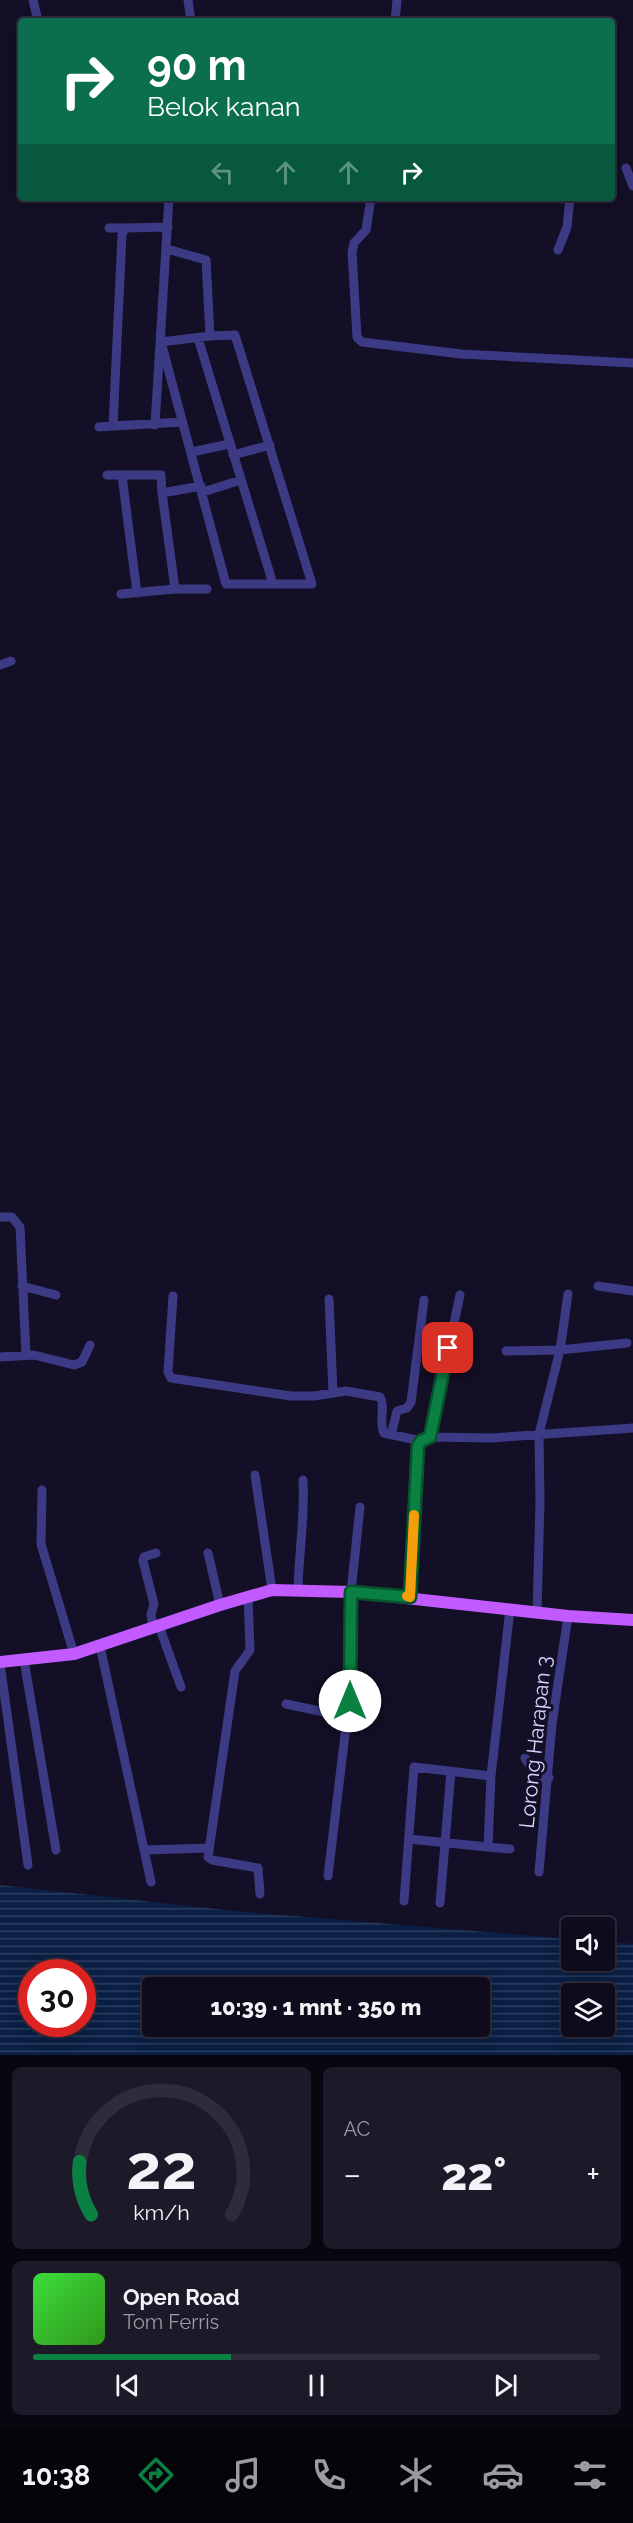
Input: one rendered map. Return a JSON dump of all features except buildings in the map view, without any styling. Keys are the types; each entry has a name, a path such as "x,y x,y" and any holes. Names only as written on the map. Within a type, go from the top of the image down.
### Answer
{"main road":[{"path":"0,1663 75,1654 220,1605 272,1590 351,1592 568,1616 633,1620"}],"street":[{"path":"33,0 37,18"},
{"path":"188,0 191,18"},
{"path":"395,18 397,0"},
{"path":"626,168 633,186"},
{"path":"155,425 169,201"},
{"path":"371,201 366,230 354,243 352,252 357,337 362,342 461,354 633,363"},
{"path":"558,250 567,227 570,201"},
{"path":"109,228 168,227"},
{"path":"113,426 122,235 125,228"},
{"path":"167,249 206,260 210,336"},
{"path":"235,335 312,584 225,584 202,489 161,342 235,335"},
{"path":"198,338 273,584"},
{"path":"99,427 182,422"},
{"path":"192,452 229,444"},
{"path":"233,455 270,445"},
{"path":"107,475 161,475 175,590"},
{"path":"122,476 136,592"},
{"path":"162,493 202,489 241,480"},
{"path":"121,594 207,589"},
{"path":"0,665 11,661"},
{"path":"0,1217 12,1217 20,1227 26,1355"},
{"path":"22,1286 56,1295"},
{"path":"598,1286 633,1291"},
{"path":"537,1612 539,1434 560,1350 568,1294"},
{"path":"410,1597 417,1449 425,1439 460,1295"},
{"path":"173,1296 168,1372 171,1378 291,1396 314,1396 349,1391 382,1398 382,1431 392,1435 425,1439 481,1438 633,1428"},
{"path":"329,1299 333,1392"},
{"path":"392,1435 397,1411 407,1408 411,1402 424,1300"},
{"path":"506,1351 560,1350 627,1343"},
{"path":"0,1357 26,1355 74,1365 82,1362 90,1345"},
{"path":"255,1475 272,1590"},
{"path":"298,1589 300,1545 305,1519 303,1480"},
{"path":"42,1490 41,1544 75,1654"},
{"path":"328,1876 348,1717 351,1592 360,1507"},
{"path":"156,1552 145,1556 143,1560 154,1604 151,1612 181,1687"},
{"path":"207,1553 220,1605"},
{"path":"248,1596 251,1647 235,1671 209,1848 211,1860 259,1869 260,1894"},
{"path":"488,1847 491,1776 510,1609"},
{"name":"Lorong Harapan 3","path":"539,1872 552,1724 568,1616"},
{"path":"100,1646 146,1850 151,1882"},
{"path":"24,1660 56,1851"},
{"path":"0,1663 28,1865"},
{"path":"286,1704 348,1717"},
{"path":"525,1758 537,1777 549,1778"},
{"path":"404,1901 414,1767 491,1776"},
{"path":"440,1903 451,1771"},
{"path":"409,1839 510,1849"},
{"path":"146,1850 209,1848"}],"water":[{"path":"0,1885 234,1911 561,1938 561,1971 615,1971 615,1942 633,1944 633,2055 0,2055"}],"slow traffic":[{"path":"407,1596 410,1597 414,1515"}],"route":[{"path":"350,1701 351,1592 410,1597 418,1446 421,1441 430,1437 448,1348"}]}
